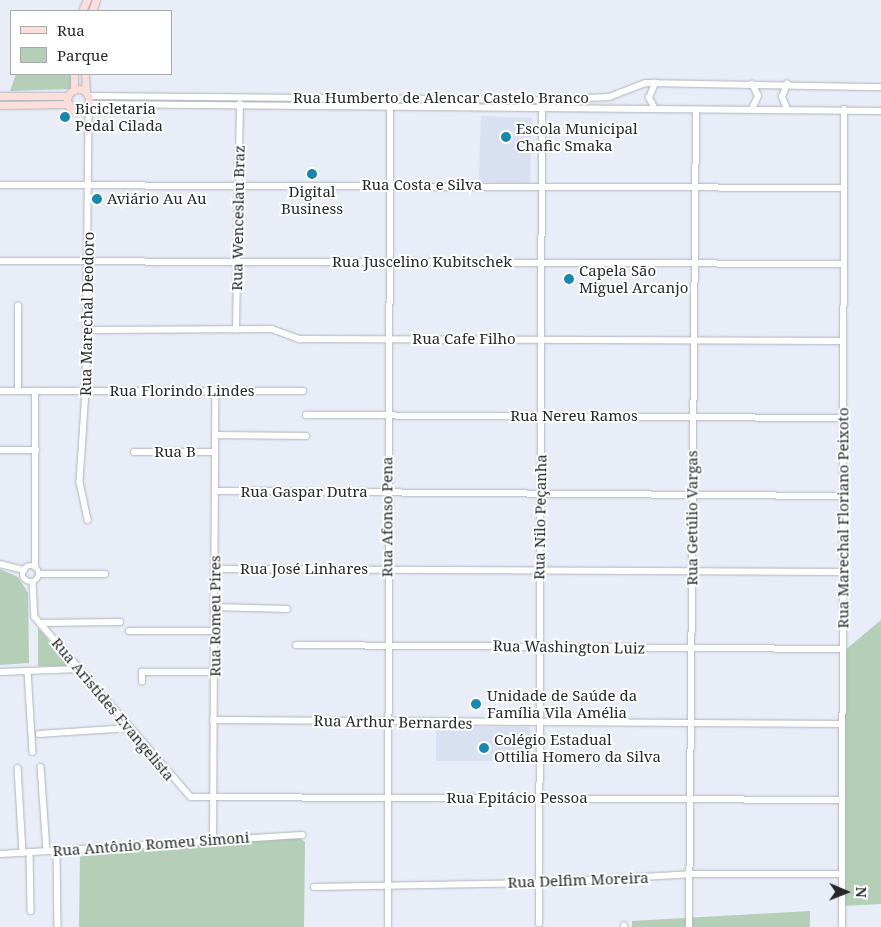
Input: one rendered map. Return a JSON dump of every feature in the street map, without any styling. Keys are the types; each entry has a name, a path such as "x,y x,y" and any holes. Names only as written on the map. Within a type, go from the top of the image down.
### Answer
{"main road":[{"path":"68,100 74,90 74,75"},
{"path":"0,96 68,100 77,110 87,99 84,75"},
{"path":"74,90 87,99"},
{"path":"0,106 68,100"}],"street":[{"name":"Rua Humberto de Alencar Castelo Branco","path":"87,99 240,96 595,99 640,84 655,83 787,84 881,88"},
{"path":"655,83 649,95 655,109"},
{"path":"752,84 758,96 752,109"},
{"path":"786,109 782,97 787,84"},
{"name":"Rua Wenceslau Braz","path":"236,330 240,96"},
{"name":"Rua Afonso Pena","path":"388,927 386,646 390,98"},
{"name":"Rua Humberto de Alencar Castelo Branco","path":"87,99 240,106 881,110"},
{"name":"Rua Marechal Deodoro","path":"87,99 88,261 86,391 80,482 88,520"},
{"name":"Rua Nilo Peçanha","path":"539,924 542,109"},
{"name":"Rua Getúlio Vargas","path":"690,927 693,799 691,724 692,417 696,110"},
{"name":"Rua Marechal Floriano Peixoto","path":"842,927 844,110"},
{"name":"Rua Costa e Silva","path":"0,184 844,188"},
{"name":"Rua Juscelino Kubitschek","path":"0,261 843,264"},
{"path":"18,306 18,391"},
{"name":"Rua Cafe Filho","path":"87,330 272,329 300,339 843,341"},
{"name":"Rua Florindo Lindes","path":"0,391 304,391"},
{"path":"35,391 35,568 39,574"},
{"name":"Rua Romeu Pires","path":"213,841 215,798 213,720 215,672 215,391"},
{"name":"Rua Nereu Ramos","path":"306,415 843,418"},
{"path":"215,435 306,436"},
{"path":"0,450 36,450"},
{"name":"Rua B","path":"134,452 215,452"},
{"name":"Rua Gaspar Dutra","path":"215,491 842,496"},
{"path":"0,564 24,570 35,568"},
{"name":"Rua José Linhares","path":"215,569 842,572"},
{"path":"24,570 24,579 33,582 39,574"},
{"path":"39,574 105,574"},
{"name":"Rua Aristides Evangelista","path":"33,582 35,617 182,790 194,798"},
{"path":"215,608 287,609"},
{"path":"40,623 120,622"},
{"path":"129,631 215,631"},
{"name":"Rua Washington Luiz","path":"296,645 842,649"},
{"path":"0,672 79,670"},
{"path":"28,671 33,752"},
{"path":"142,682 142,672 215,672"},
{"name":"Rua Arthur Bernardes","path":"213,720 842,724"},
{"path":"39,734 129,728"},
{"path":"41,767 47,851"},
{"path":"18,768 23,852"},
{"name":"Rua Epitácio Pessoa","path":"194,798 388,797 841,800"},
{"name":"Rua Antônio Romeu Simoni","path":"0,854 302,835"},
{"path":"57,850 58,927"},
{"path":"30,852 31,911"},
{"name":"Rua Delfim Moreira","path":"314,886 538,882 690,875 841,874"}],"shaded area":[{"name":"Escola Municipal Chafic Smaka","path":"481,116 532,118 530,184 479,182"},
{"name":"Colégio Estadual Ottilia Homero da Silva","path":"436,727 530,727 530,761 436,761"}],"green space":[{"path":"16,75 73,75 71,89 10,91"},
{"path":"0,569 18,577 28,593 29,663 0,665"},
{"path":"881,620 881,904 843,906 844,651"},
{"path":"38,628 69,663 69,666 38,666"},
{"path":"298,837 305,842 304,927 79,927 80,855"},
{"path":"810,911 810,927 632,927 632,921"}],"place":[{"name":"Bicicletaria Pedal Cilada","path":"65,117"},
{"name":"Escola Municipal Chafic Smaka","path":"506,137"},
{"name":"Digital Business","path":"312,174"},
{"name":"Aviário Au Au","path":"97,199"},
{"name":"Capela São Miguel Arcanjo","path":"569,279"},
{"name":"Unidade de Saúde da Família Vila Amélia","path":"476,704"},
{"name":"Colégio Estadual Ottilia Homero da Silva","path":"484,748"}]}
